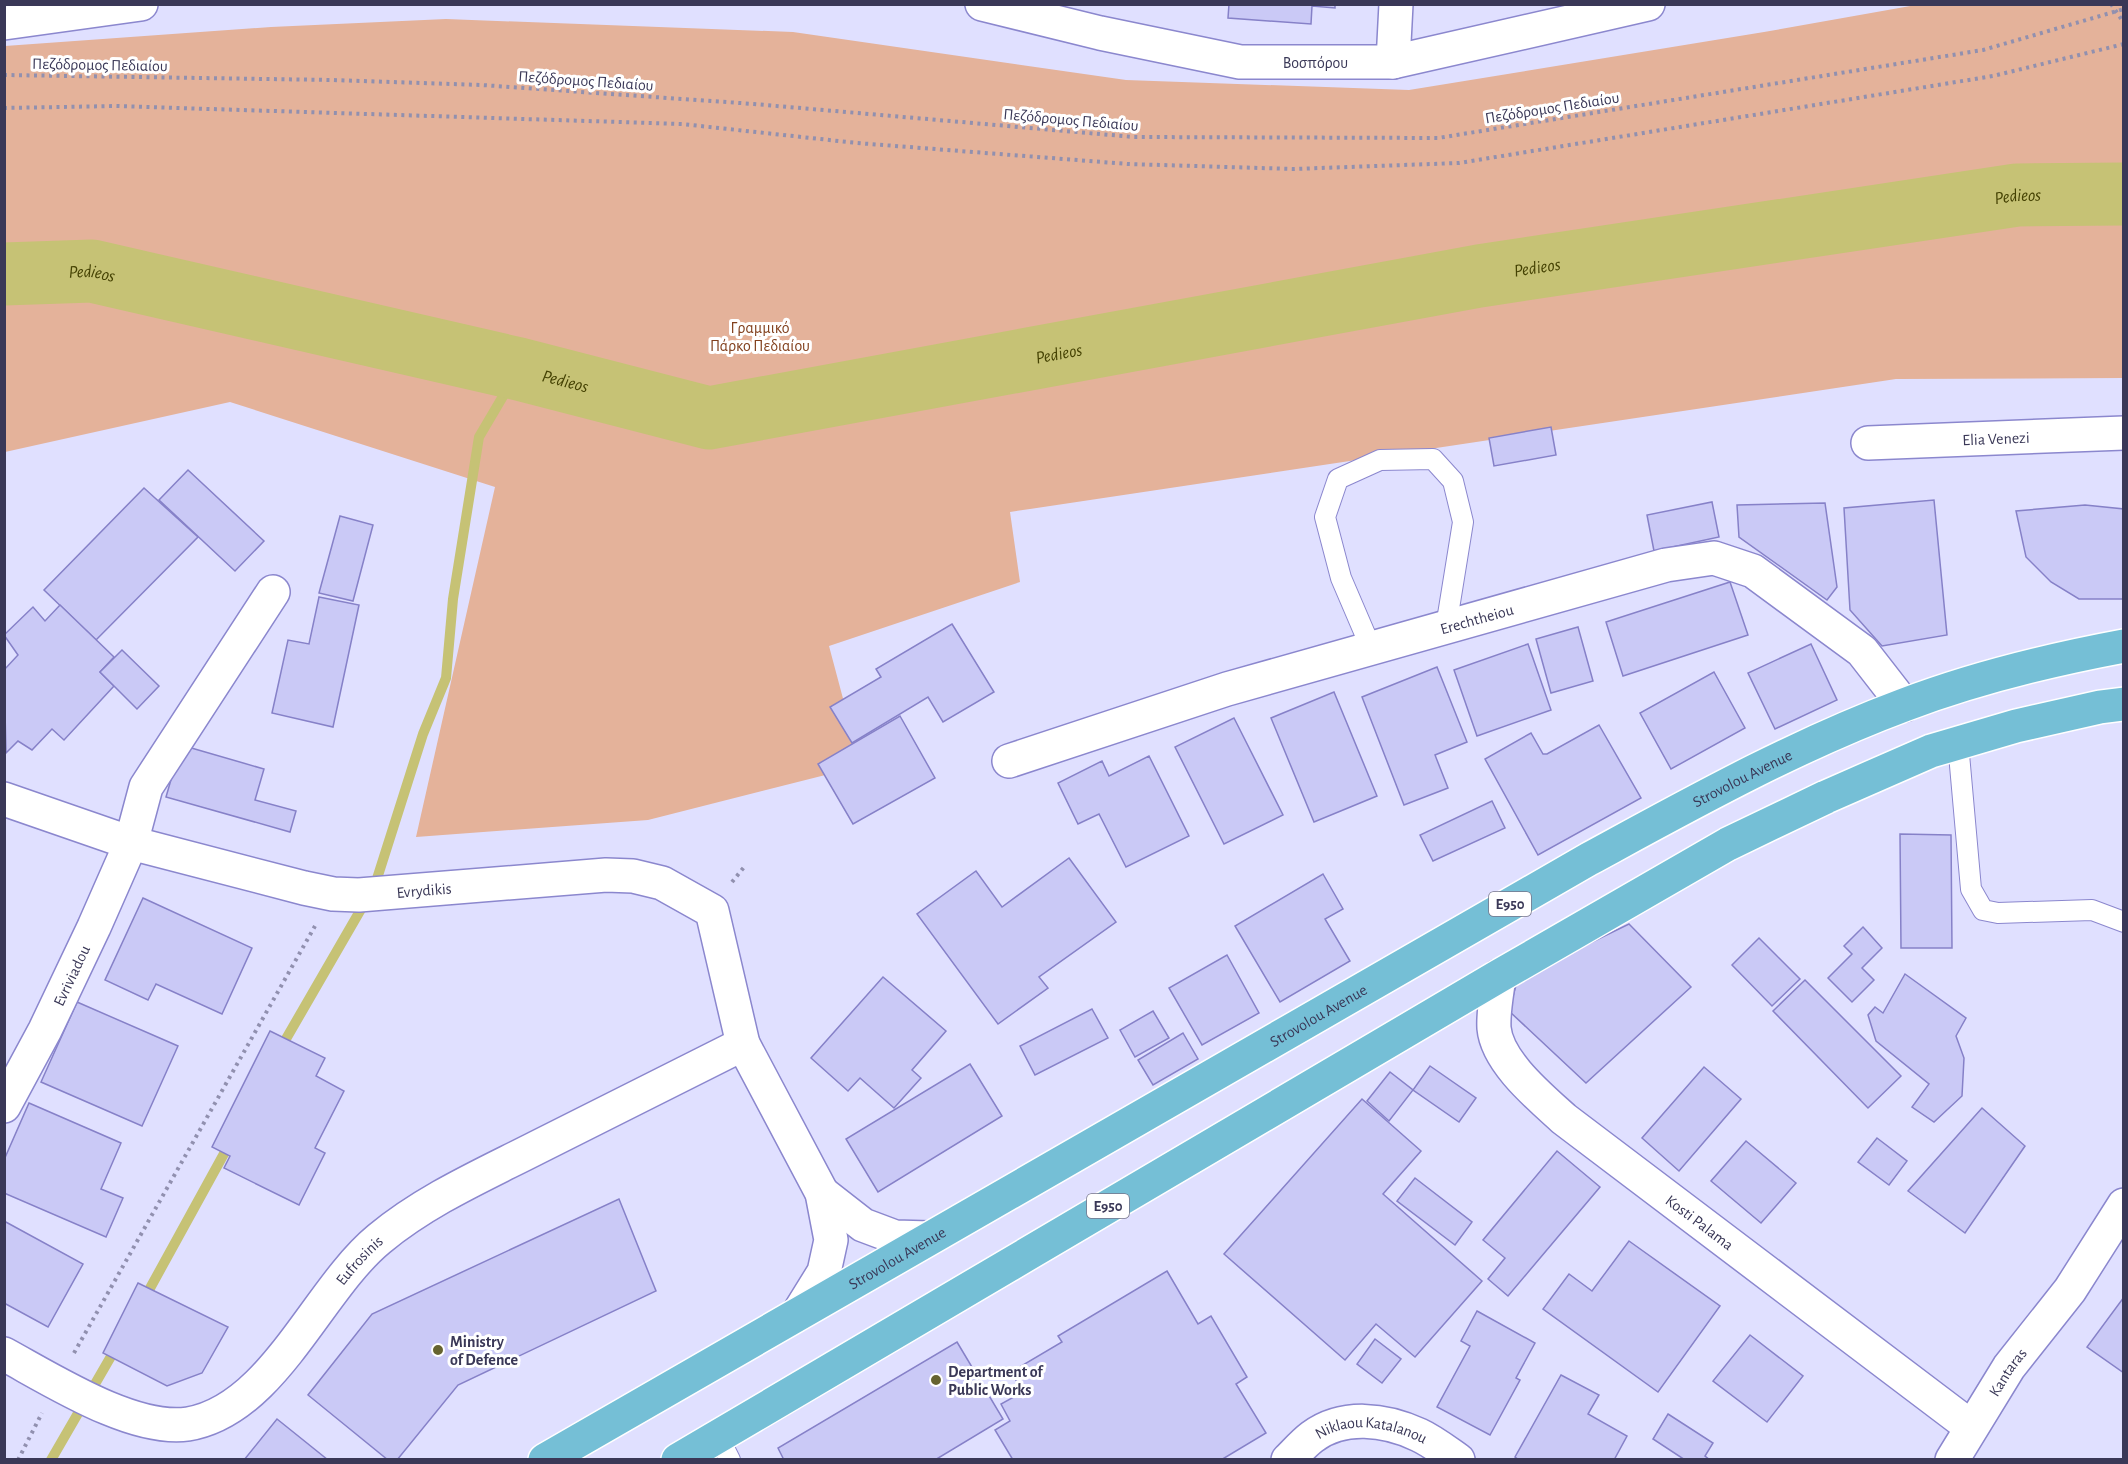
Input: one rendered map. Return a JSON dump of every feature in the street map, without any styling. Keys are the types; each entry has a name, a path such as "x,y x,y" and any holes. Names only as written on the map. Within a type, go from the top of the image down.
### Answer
{"main road":[{"name":"Strovolou Avenue","path":"545,1460 1589,859 1711,792 1794,751 1904,705 1989,677 2045,662 2124,646"},
{"name":"E950","path":"678,1460 724,1448 1499,976 1728,844 1826,797 1931,751 2016,726 2100,707 2124,704"}],"street":[{"path":"4,23 82,9 141,4"},
{"name":"Βοσπόρου","path":"982,4 1100,33 1240,62 1393,62 1648,4"},
{"path":"1393,62 1396,4"},
{"name":"Elia Venezi","path":"1868,443 2124,433"},
{"name":"Erechtheiou","path":"1010,761 1227,689 1666,565 1714,558 1753,571 1862,651 1904,705"},
{"name":"Evriviadou","path":"4,1106 45,1030 94,927 131,843 146,787 273,592"},
{"name":"Evrydikis","path":"4,799 131,843 346,895 606,875 633,876 662,883 712,911 743,1044 822,1193"},
{"name":"Kosti Palama","path":"1499,976 1494,1030 1498,1045 1508,1063 1540,1097 1564,1119 1971,1427"},
{"name":"Eufrosinis","path":"4,1354 121,1414 143,1421 167,1425 188,1424 226,1411 243,1400 280,1360 355,1261 380,1238 455,1189 743,1044"},
{"path":"822,1193 863,1225 896,1237 930,1238"},
{"path":"798,1314 824,1272 829,1251 831,1240 822,1193"},
{"name":"Kantaras","path":"1952,1460 2009,1367 2070,1290 2124,1205"},
{"name":"Kantaras","path":"2070,1290 2124,1244"},
{"name":"Niklaou Katalanou","path":"1288,1460 1313,1436 1338,1423 1360,1420 1390,1425 1418,1434 1458,1460"}],"lane":[{"path":"1371,648 1341,578 1325,517 1338,478 1380,460 1433,459 1453,481 1463,522 1446,627"},
{"path":"1958,743 1971,889 1983,910 1998,913 2092,910 2124,922"}],"path":[{"path":"2111,4 2124,23"},
{"name":"Πεζόδρομος Πεδιαίου","path":"4,75 320,79 482,85 754,104 1134,137 1438,138 1983,50 2124,9"},
{"path":"4,108 117,106 682,124 857,142 1128,164 1293,169 1459,163 1993,76 2124,44"},
{"path":"18,1460 57,1382 346,895"}],"green space":[{"name":"Γραμμικό Πάρκο Πεδιαίου","path":"1916,5 2123,5 2123,378 1896,379 1010,512 1020,582 829,646 861,766 648,820 416,837 495,487 230,402 5,452 5,46 271,27 446,19 793,32 1126,80 1409,90"}],"building":[{"path":"1229,4 1335,4 1335,8 1312,6 1311,24 1228,18"},
{"path":"1551,427 1556,455 1494,466 1489,438"},
{"path":"188,470 264,541 235,571 159,500"},
{"path":"144,488 198,537 96,640 44,590"},
{"path":"1934,500 1947,635 1882,646 1850,610 1844,508"},
{"path":"1712,502 1719,537 1654,551 1647,515"},
{"path":"1825,503 1837,587 1827,600 1739,537 1737,505"},
{"path":"2085,505 2124,509 2124,599 2079,599 2051,582 2026,557 2016,511"},
{"path":"340,516 373,525 353,601 319,593"},
{"path":"1730,582 1748,635 1623,676 1606,622"},
{"path":"319,597 359,605 333,727 272,713 288,640 309,644"},
{"path":"60,605 114,657 100,672 114,686 64,740 52,729 32,750 18,741 6,753 4,670 18,655 4,635 33,607 45,621"},
{"path":"952,624 994,692 943,722 928,697 852,743 830,707 881,677 876,669"},
{"path":"1578,627 1593,681 1551,693 1536,639"},
{"path":"1528,644 1551,710 1477,736 1454,670"},
{"path":"1811,644 1837,700 1775,729 1748,673"},
{"path":"122,650 159,686 137,709 100,672"},
{"path":"1437,667 1467,742 1435,755 1448,788 1404,805 1362,697"},
{"path":"1714,672 1745,728 1671,769 1640,713"},
{"path":"1334,692 1377,796 1314,822 1271,718"},
{"path":"900,716 935,778 853,824 818,764"},
{"path":"1234,718 1283,815 1224,844 1175,747"},
{"path":"1599,725 1641,798 1538,855 1485,759 1531,733 1543,754 1547,754"},
{"path":"181,745 264,769 255,800 296,811 290,832 166,797"},
{"path":"1149,756 1189,836 1126,867 1099,814 1078,824 1058,783 1102,761 1109,776"},
{"path":"1492,801 1505,828 1433,861 1420,835"},
{"path":"1900,834 1951,835 1952,948 1901,948"},
{"path":"1069,858 1116,922 1039,977 1048,988 998,1024 917,914 976,871 1002,907"},
{"path":"1323,874 1343,909 1325,919 1350,961 1280,1002 1235,926"},
{"path":"143,898 252,948 222,1014 156,984 148,1000 105,980"},
{"path":"1629,924 1691,987 1586,1083 1509,1011 1518,978"},
{"path":"1863,927 1882,948 1862,968 1874,980 1852,1002 1828,978 1852,954 1844,946"},
{"path":"1759,938 1800,979 1772,1006 1732,965"},
{"path":"1227,955 1259,1013 1202,1045 1169,988"},
{"path":"1905,974 1966,1018 1956,1036 1964,1058 1962,1096 1934,1122 1912,1107 1929,1084 1876,1041 1868,1015 1875,1007 1883,1013"},
{"path":"883,977 946,1031 912,1070 921,1078 894,1108 860,1078 848,1091 811,1058"},
{"path":"1805,980 1901,1076 1868,1108 1773,1011"},
{"path":"77,1002 178,1046 142,1126 41,1082"},
{"path":"1092,1009 1108,1038 1035,1075 1020,1046"},
{"path":"1153,1011 1169,1038 1135,1057 1120,1030"},
{"path":"270,1031 325,1058 316,1076 344,1091 315,1148 325,1153 299,1205 224,1168 230,1156 212,1147"},
{"path":"1183,1033 1198,1059 1153,1085 1138,1060"},
{"path":"970,1064 1002,1116 878,1192 846,1139"},
{"path":"1430,1066 1476,1098 1459,1122 1413,1090"},
{"path":"1704,1067 1741,1099 1679,1171 1642,1138"},
{"path":"1390,1072 1413,1090 1389,1121 1367,1101"},
{"path":"1362,1099 1421,1151 1383,1194 1482,1281 1415,1357 1376,1324 1345,1360 1224,1254"},
{"path":"29,1103 121,1143 101,1189 123,1198 106,1237 4,1193 4,1160"},
{"path":"1982,1108 2025,1146 1965,1233 1908,1191"},
{"path":"1877,1138 1907,1161 1889,1185 1858,1162"},
{"path":"1746,1141 1796,1183 1761,1223 1711,1181"},
{"path":"1557,1151 1600,1187 1508,1296 1488,1279 1505,1258 1483,1240"},
{"path":"1415,1178 1472,1222 1455,1245 1397,1201"},
{"name":"Ministry of Defence","path":"619,1199 656,1291 458,1385 397,1460 388,1460 308,1395 372,1314"},
{"path":"4,1221 83,1264 48,1327 4,1303"},
{"path":"1629,1241 1720,1306 1658,1392 1543,1309 1569,1274 1592,1291"},
{"path":"1167,1271 1198,1324 1211,1316 1247,1377 1236,1384 1266,1433 1221,1460 1013,1460 995,1430 1010,1421 1001,1404 1023,1392 1011,1372 1062,1342 1058,1336"},
{"path":"138,1283 228,1327 202,1373 167,1386 103,1353"},
{"path":"2124,1297 2124,1373 2087,1347"},
{"path":"1477,1311 1535,1343 1516,1378 1520,1380 1490,1435 1437,1407 1470,1346 1461,1341"},
{"path":"1750,1335 1803,1376 1767,1422 1713,1381"},
{"path":"1375,1339 1401,1359 1382,1383 1357,1364"},
{"name":"Department of Public Works","path":"957,1342 1003,1419 935,1460 784,1460 778,1448"},
{"path":"1561,1375 1599,1395 1588,1414 1627,1436 1614,1460 1519,1460 1515,1457"},
{"path":"1668,1414 1713,1443 1705,1456 1710,1460 1685,1460 1653,1439"},
{"path":"277,1419 328,1460 244,1460"}],"waterway":[{"name":"Pedieos","path":"4,274 92,271 519,369 709,418 1479,276 2017,195 2124,194"},
{"path":"279,1051 375,885 423,734 446,678 453,599 479,437 519,369"},
{"path":"143,1301 231,1141"},
{"path":"51,1460 117,1346"}],"place":[{"name":"Ministry of Defence","path":"438,1350"},
{"name":"Department of Public Works","path":"936,1380"}]}
